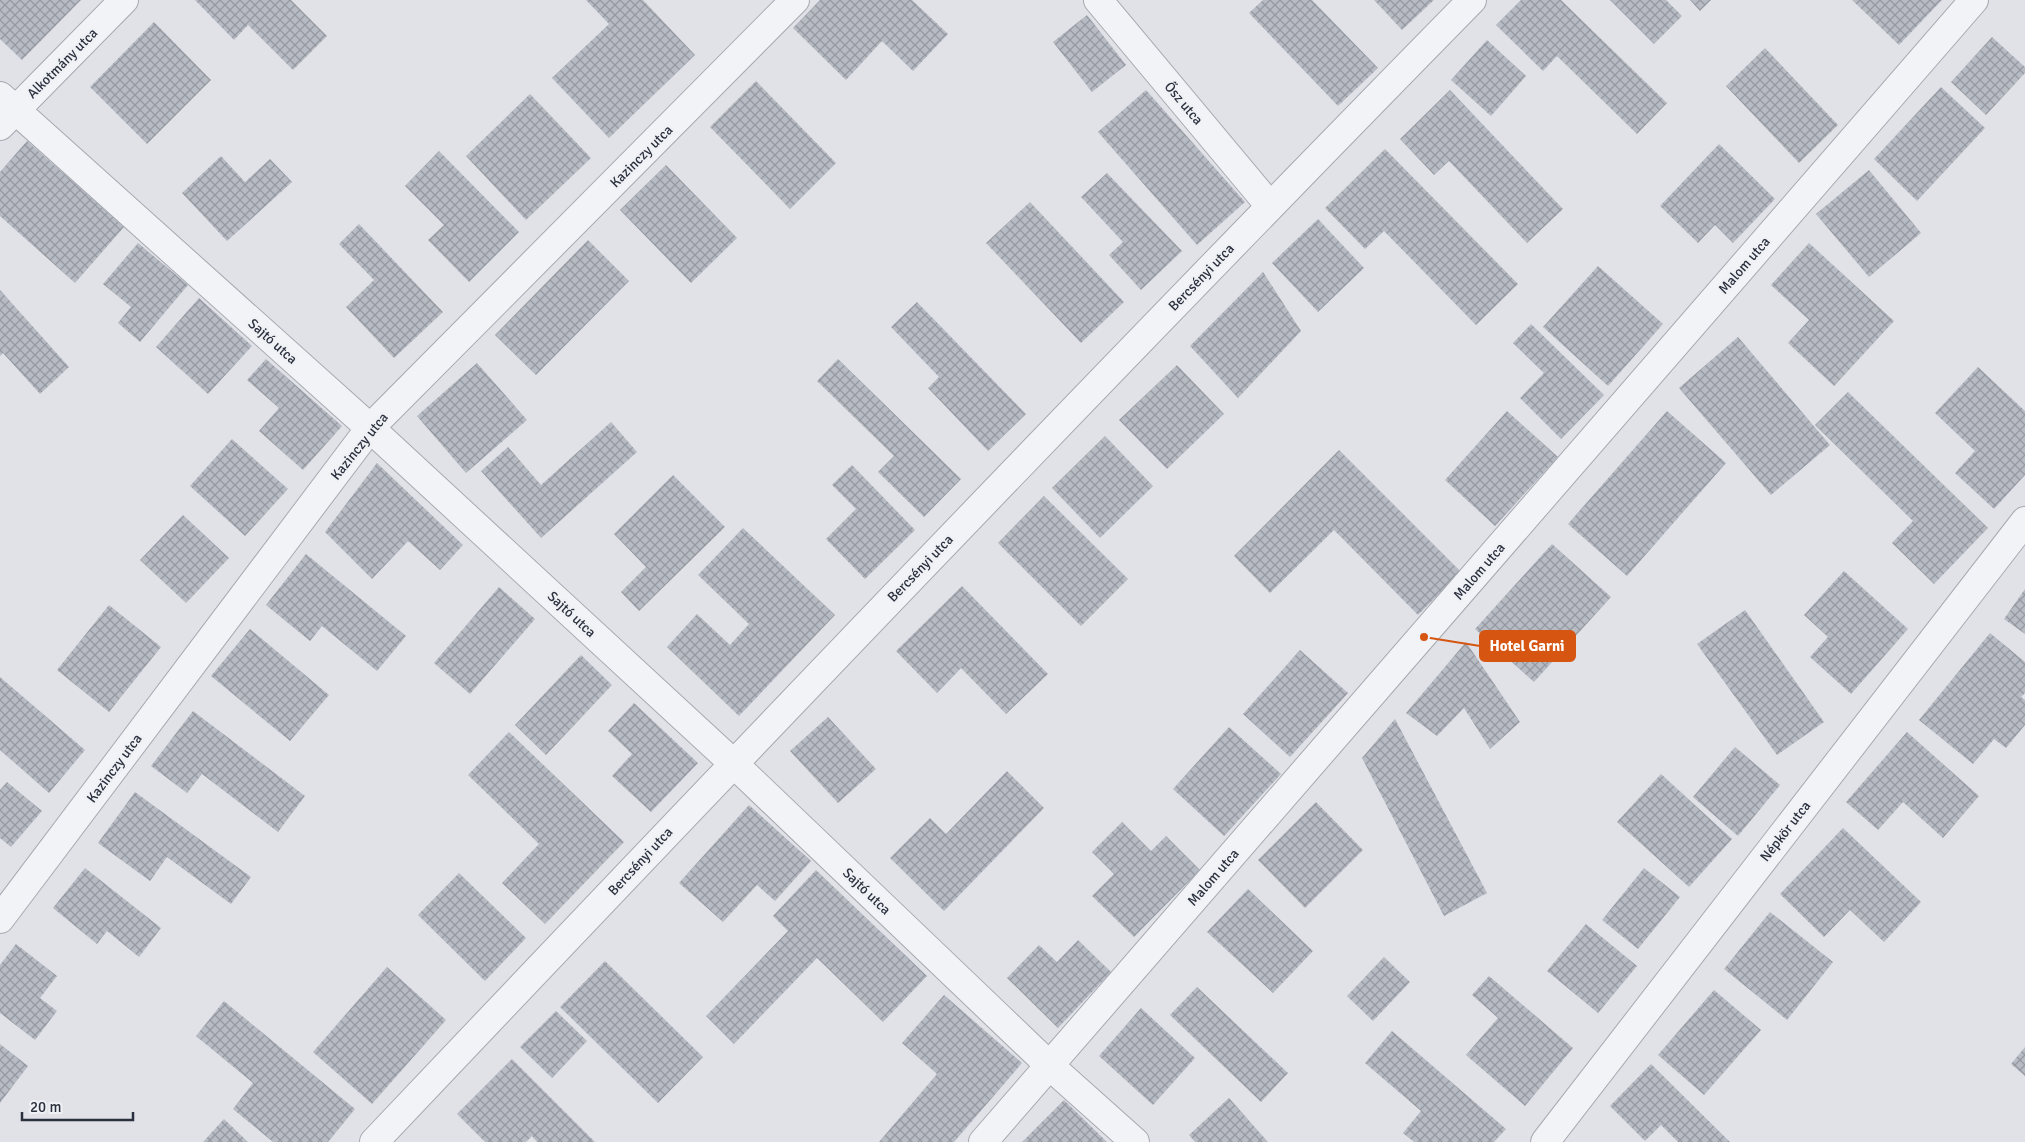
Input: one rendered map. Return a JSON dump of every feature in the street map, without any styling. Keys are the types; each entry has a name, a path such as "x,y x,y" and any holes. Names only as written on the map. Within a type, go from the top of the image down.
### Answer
{"street":[{"name":"Alkotmány utca","path":"5,111 124,0"},
{"name":"Kazinczy utca","path":"0,919 370,428 795,0"},
{"name":"Ősz utca","path":"1098,0 1270,206"},
{"name":"Bercsényi utca","path":"374,1142 733,763 1270,206 1472,0"},
{"name":"Malom utca","path":"983,1142 1974,0"},
{"name":"Sajtó utca","path":"5,111 370,428 733,763 1050,1066 1135,1142"},
{"name":"Népkör utca","path":"1545,1142 2025,521"}],"building":[{"path":"0,0 81,0 22,60 0,39"},
{"path":"195,0 291,0 327,36 293,70 248,25 234,40"},
{"path":"586,0 643,0 695,55 609,138 552,78 609,24"},
{"path":"820,0 912,0 948,34 913,71 882,41 846,80 793,28"},
{"path":"1263,0 1312,0 1378,68 1338,106 1249,13"},
{"path":"1374,0 1434,0 1402,30"},
{"path":"1521,0 1561,0 1667,103 1637,134 1557,56 1543,71 1496,25"},
{"path":"1610,0 1666,0 1682,16 1654,44"},
{"path":"1690,0 1711,0 1700,11"},
{"path":"1852,0 1942,0 1899,45"},
{"path":"1087,15 1126,65 1092,92 1053,42"},
{"path":"154,22 211,80 147,144 90,87"},
{"path":"1992,37 2025,67 2025,73 1986,115 1951,82"},
{"path":"1487,40 1526,76 1491,116 1451,80"},
{"path":"1765,48 1838,125 1799,163 1726,86"},
{"path":"756,81 836,163 790,209 710,127"},
{"path":"1941,87 1985,128 1917,201 1874,159"},
{"path":"1146,90 1245,202 1197,245 1098,132"},
{"path":"1450,90 1563,209 1527,243 1449,161 1434,175 1400,139"},
{"path":"530,94 591,158 526,220 466,156"},
{"path":"27,141 124,227 75,283 0,216 0,172"},
{"path":"1719,144 1775,199 1733,243 1715,225 1698,243 1660,206"},
{"path":"1385,149 1518,284 1476,325 1384,231 1365,249 1325,208"},
{"path":"439,151 519,232 469,282 428,240 444,225 405,186"},
{"path":"221,156 245,182 270,159 292,182 227,241 182,193"},
{"path":"666,165 737,238 691,283 620,210"},
{"path":"1869,170 1921,233 1869,277 1816,214"},
{"path":"1107,173 1182,251 1141,290 1109,255 1123,242 1081,197"},
{"path":"1030,202 1124,302 1081,343 986,243"},
{"path":"1318,219 1364,268 1318,312 1272,263"},
{"path":"359,224 443,312 394,358 346,307 374,280 339,244"},
{"path":"588,240 629,281 536,375 495,335"},
{"path":"138,243 188,285 140,342 118,323 131,307 103,284"},
{"path":"1809,243 1894,321 1834,386 1788,343 1809,320 1771,285"},
{"path":"1598,266 1663,324 1608,386 1543,327"},
{"path":"1263,272 1301,331 1238,398 1190,346"},
{"path":"0,290 69,367 40,394 3,353 0,356"},
{"path":"199,298 252,346 208,394 156,347"},
{"path":"917,302 1026,414 988,451 928,388 939,377 891,327"},
{"path":"1531,324 1604,395 1561,439 1520,398 1544,373 1513,343"},
{"path":"1738,337 1830,445 1771,495 1679,388"},
{"path":"266,359 342,426 303,470 259,431 279,408 247,380"},
{"path":"838,359 961,479 924,517 878,472 894,456 817,381"},
{"path":"477,363 527,420 466,473 417,416"},
{"path":"1177,365 1224,414 1167,469 1119,420"},
{"path":"1978,367 2025,411 2025,475 1994,509 1955,473 1975,451 1935,413"},
{"path":"1848,392 1988,528 1934,584 1892,543 1913,521 1815,425"},
{"path":"1507,411 1558,457 1495,526 1445,480"},
{"path":"1667,411 1726,463 1627,576 1568,524"},
{"path":"611,422 637,452 541,538 481,471 508,447 541,485"},
{"path":"1105,436 1153,486 1100,538 1052,488"},
{"path":"232,439 288,489 245,536 190,486"},
{"path":"1339,450 1461,572 1418,615 1334,530 1270,593 1234,556"},
{"path":"377,463 463,545 440,570 408,541 372,579 325,532"},
{"path":"852,465 915,530 865,579 826,539 856,509 832,485"},
{"path":"673,475 725,527 639,611 621,592 646,567 614,534"},
{"path":"1044,496 1128,579 1081,626 998,543"},
{"path":"183,515 229,558 186,603 140,560"},
{"path":"743,528 835,615 739,716 667,647 697,614 730,645 749,624 698,575"},
{"path":"1552,544 1611,597 1534,682 1475,629"},
{"path":"306,554 406,636 377,671 322,626 310,641 266,605"},
{"path":"1844,571 1908,629 1851,694 1810,657 1828,637 1804,615"},
{"path":"962,586 1048,674 1006,714 961,668 937,693 896,651"},
{"path":"499,587 535,619 470,694 434,663"},
{"path":"2025,589 2025,634 2004,619"},
{"path":"109,605 161,647 109,712 57,670"},
{"path":"1745,610 1824,722 1777,755 1697,644"},
{"path":"250,629 329,695 290,741 211,676"},
{"path":"1990,633 2025,662 2025,693 2021,697 2025,700 2025,725 2006,748 1994,739 1973,764 1919,720"},
{"path":"1466,642 1520,722 1490,749 1464,708 1437,736 1406,713"},
{"path":"1300,650 1348,693 1290,757 1243,714"},
{"path":"581,655 612,685 546,755 515,725"},
{"path":"0,677 85,750 49,793 0,750"},
{"path":"634,703 698,763 651,812 612,776 632,754 608,731"},
{"path":"193,711 305,796 278,832 202,774 187,793 151,766"},
{"path":"828,717 876,769 838,803 790,751"},
{"path":"1395,719 1487,893 1444,916 1362,758"},
{"path":"1229,727 1281,774 1224,836 1173,789"},
{"path":"509,732 624,842 545,924 502,883 539,844 468,775"},
{"path":"1907,732 1979,796 1943,838 1903,802 1878,830 1846,802"},
{"path":"1735,747 1780,785 1738,836 1693,797"},
{"path":"1007,771 1044,808 944,911 890,858 930,818 946,834"},
{"path":"1661,774 1732,839 1689,887 1617,822"},
{"path":"7,782 42,811 11,847 0,838 0,790"},
{"path":"135,792 251,877 231,904 167,857 150,881 98,843"},
{"path":"1316,802 1363,850 1305,908 1258,860"},
{"path":"749,805 811,861 775,901 757,885 723,922 679,883"},
{"path":"1122,822 1151,851 1166,836 1200,870 1134,937 1092,896 1114,874 1092,852"},
{"path":"1843,828 1921,902 1884,942 1850,910 1824,937 1780,894"},
{"path":"85,868 161,928 139,957 107,931 97,944 53,908"},
{"path":"1644,868 1680,897 1638,949 1602,920"},
{"path":"816,870 927,976 883,1022 817,958 734,1044 706,1016 788,931 773,916"},
{"path":"459,873 526,938 485,981 418,915"},
{"path":"1248,889 1313,951 1273,993 1207,932"},
{"path":"1770,912 1833,962 1787,1020 1724,969"},
{"path":"1586,924 1637,966 1598,1013 1547,971"},
{"path":"1078,940 1111,972 1058,1028 1007,978 1039,945 1057,962"},
{"path":"16,944 57,976 40,998 57,1011 35,1040 0,1013 0,965"},
{"path":"1384,957 1410,982 1373,1021 1347,996"},
{"path":"605,961 703,1057 658,1103 560,1007"},
{"path":"387,967 446,1020 372,1104 313,1052"},
{"path":"1489,976 1573,1048 1525,1106 1466,1055 1498,1018 1472,995"},
{"path":"1197,987 1288,1073 1261,1102 1170,1015"},
{"path":"1714,990 1761,1030 1704,1095 1658,1055"},
{"path":"944,995 1022,1063 954,1142 879,1142 937,1074 902,1043"},
{"path":"224,1001 355,1109 328,1142 273,1142 233,1109 253,1083 196,1036"},
{"path":"1141,1008 1195,1058 1153,1105 1099,1056"},
{"path":"556,1011 587,1041 552,1078 520,1047"},
{"path":"1392,1031 1506,1129 1494,1142 1414,1142 1403,1133 1421,1111 1365,1063"},
{"path":"0,1044 28,1066 0,1103"},
{"path":"2025,1047 2025,1076 2011,1064"},
{"path":"512,1059 595,1142 537,1142 532,1136 526,1142 485,1142 457,1114"},
{"path":"1651,1064 1730,1142 1678,1142 1661,1125 1645,1141 1610,1106"},
{"path":"1229,1098 1268,1142 1195,1142 1189,1135"},
{"path":"1064,1100 1107,1142 1022,1142"},
{"path":"224,1119 248,1142 203,1142"}],"place":[{"name":"Hotel Garni","path":"1424,637"}]}
